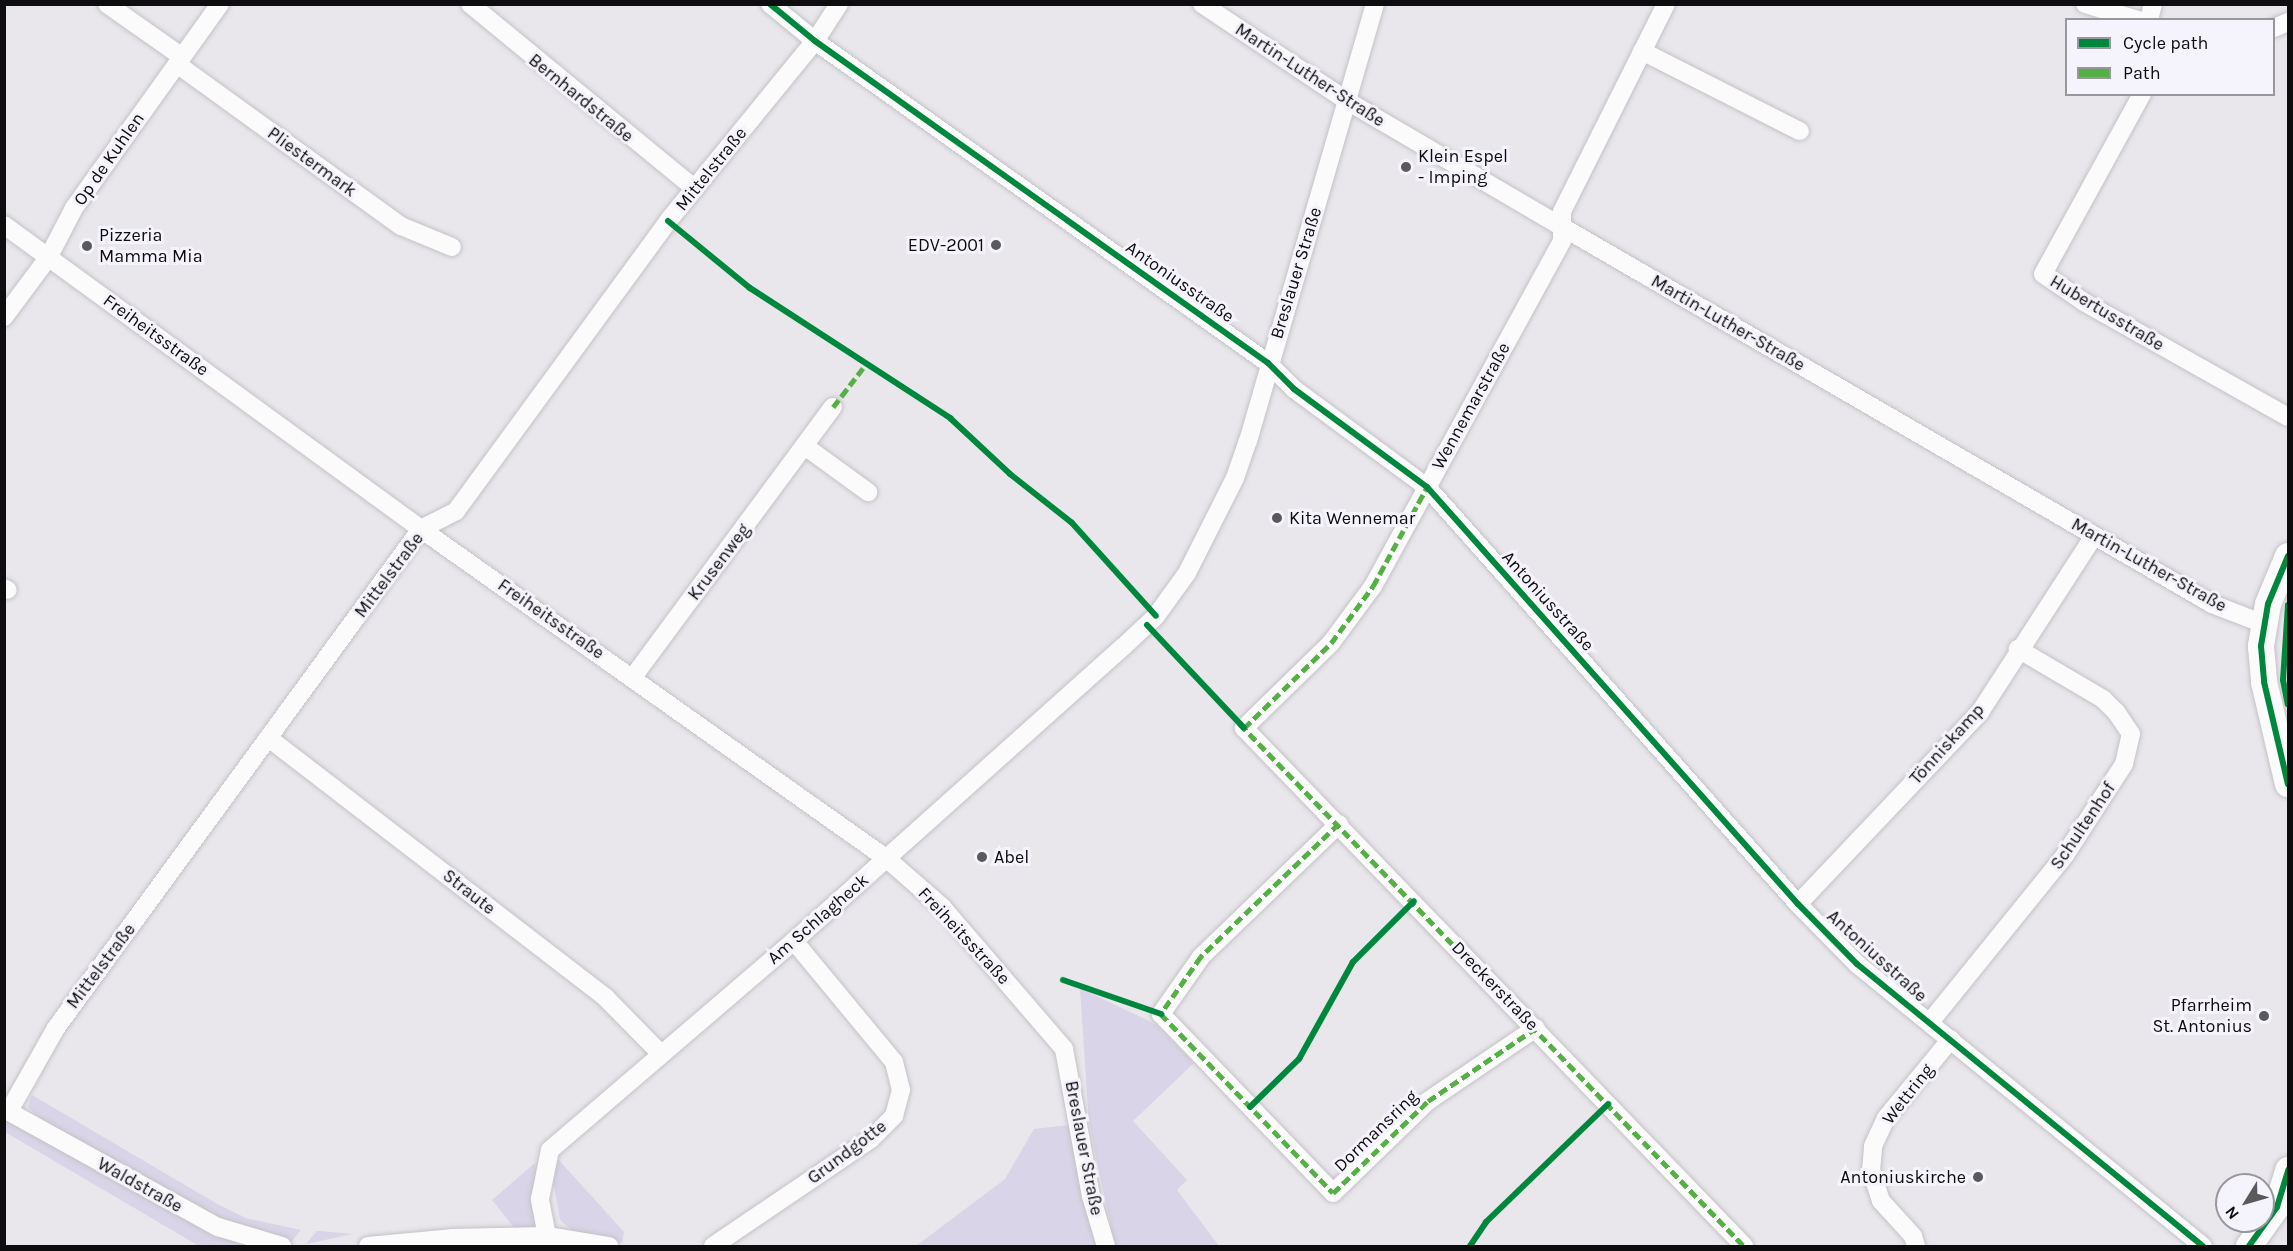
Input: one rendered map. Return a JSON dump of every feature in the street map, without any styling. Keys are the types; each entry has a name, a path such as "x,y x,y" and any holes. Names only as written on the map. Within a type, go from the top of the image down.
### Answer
{"main road":[{"path":"2289,556 2264,624 2264,682 2289,784"},
{"path":"2249,1246 2277,1207 2289,1170"}],"street":[{"name":"Pliestermark","path":"107,4 401,226 452,247"},
{"name":"Op de Kuhlen","path":"4,317 48,258 74,208 220,4"},
{"name":"Bernhardstraße","path":"470,4 694,189"},
{"name":"Antoniusstraße","path":"770,4 815,41 1269,363 1294,389 1427,487 1798,904 1857,964 2203,1246"},
{"name":"Mittelstraße","path":"7,1110 56,1028 270,739 421,529 456,512 555,371 694,189 815,41 839,4"},
{"name":"Martin-Luther-Straße","path":"1202,4 1349,102 1564,228 2212,604 2264,624"},
{"name":"Breslauer Straße","path":"1147,625 1187,573 1211,529 1248,441 1269,363 1349,102 1375,4"},
{"name":"Wennemarstraße","path":"1244,728 1330,643 1373,586 1562,242 1564,228 1562,212 1666,4"},
{"path":"2085,4 2131,18"},
{"path":"2275,28 2289,22"},
{"path":"1642,51 1800,131"},
{"name":"Hubertusstraße","path":"2141,96 2043,274 2084,302 2289,417"},
{"name":"Freiheitsstraße","path":"4,225 421,529 887,859 942,907 1064,1049"},
{"name":"Krusenweg","path":"633,677 806,447 833,407"},
{"path":"806,447 868,492"},
{"name":"Tönniskamp","path":"1798,904 1980,712 2018,649 2094,536"},
{"name":"Am Schlagheck","path":"547,1236 540,1199 550,1150 794,941 1147,625"},
{"name":"Schultenhof","path":"1930,1022 2066,855 2124,764 2131,734 2116,712 2103,699 2018,649"},
{"name":"Dreckerstraße","path":"1244,728 1744,1246"},
{"name":"Straute","path":"270,739 606,998 661,1054"},
{"name":"Dormansring","path":"1339,824 1201,957 1161,1014 1325,1185 1333,1193 1428,1101 1536,1028"},
{"name":"Grundgotte","path":"713,1246 871,1139 894,1116 901,1090 894,1062 794,941"},
{"name":"Wettring","path":"1916,1246 1913,1236 1881,1201 1871,1171 1873,1146 1886,1118 1951,1039"},
{"name":"Breslauer Straße","path":"1064,1049 1091,1196 1106,1246"},
{"name":"Waldstraße","path":"7,1110 218,1227 282,1246"},
{"path":"368,1246 547,1236 609,1246"}],"shaded area":[{"path":"1080,988 1155,1024 1194,1063 1133,1121 1187,1180 1177,1190 1219,1246 1115,1246 1089,1123"},
{"path":"32,1095 219,1205 246,1218 301,1230 291,1242 219,1219 40,1118 28,1107"},
{"path":"5,1114 253,1246 199,1246 5,1132"},
{"path":"1069,1125 1096,1246 916,1246 1005,1179 1034,1129"},
{"path":"558,1159 624,1232 622,1243 576,1234 560,1220 552,1174"},
{"path":"535,1163 540,1221 534,1227 517,1231 492,1200"},
{"path":"319,1231 353,1234 306,1244"}],"marked path":[{"path":"833,407 866,364"},
{"path":"1244,728 1331,643 1373,586 1427,487"},
{"path":"1240,724 1744,1246"},
{"path":"1339,824 1201,957 1161,1014 1333,1193 1428,1101 1536,1028"}],"cycle path":[{"path":"770,4 815,41 1268,363 1294,389 1427,487 1798,904 1857,964 2203,1246"},
{"path":"668,221 750,288 950,418 1010,474 1072,523 1156,616"},
{"path":"2288,556 2268,604 2261,646 2264,682 2288,784"},
{"path":"2288,605 2283,680 2288,705"},
{"path":"1147,625 1244,728"},
{"path":"1250,1107 1299,1059 1353,962 1414,901"},
{"path":"1063,980 1161,1014"},
{"path":"1470,1246 1486,1222 1608,1104"},
{"path":"2249,1246 2277,1207 2288,1170"}],"place":[{"name":"Klein Espel - Imping","path":"1406,167"},
{"name":"EDV-2001","path":"996,245"},
{"name":"Pizzeria Mamma Mia","path":"87,246"},
{"name":"Kita Wennemar","path":"1277,518"},
{"name":"Abel","path":"982,857"},
{"name":"Pfarrheim St. Antonius","path":"2264,1016"},
{"name":"Antoniuskirche","path":"1978,1177"}]}
